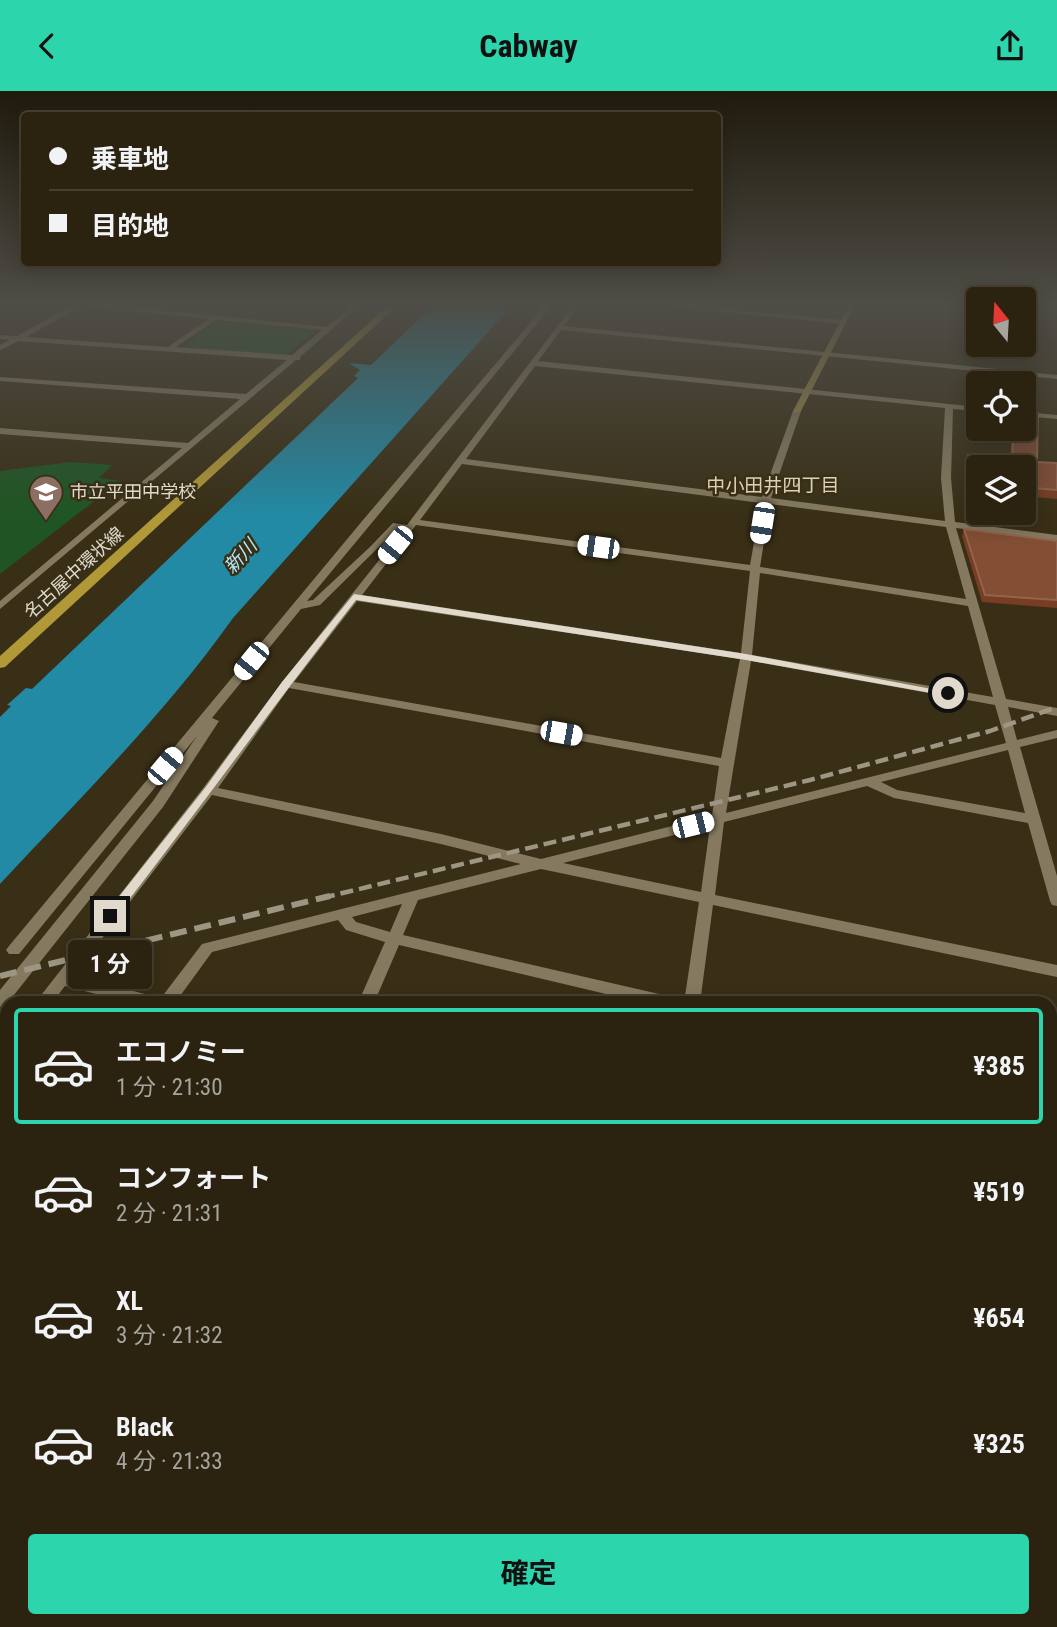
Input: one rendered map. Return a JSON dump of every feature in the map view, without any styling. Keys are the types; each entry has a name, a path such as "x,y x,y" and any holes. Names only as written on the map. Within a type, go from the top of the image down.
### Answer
{"main road":[{"name":"名古屋中環状線","path":"0,664 318,375"}],"street":[{"path":"0,606 276,375"},
{"path":"14,950 491,375"},
{"path":"48,996 209,790 286,684 412,525 524,375"},
{"path":"647,375 966,408"},
{"path":"693,996 726,763 746,657 755,569 766,501 797,411 815,375"},
{"path":"1033,375 1057,377"},
{"path":"0,379 247,397"},
{"path":"948,406 946,478 950,526 1057,901"},
{"path":"1036,415 1057,417"},
{"path":"0,432 191,446"},
{"path":"459,461 1057,538"},
{"path":"297,606 316,603 376,548 396,524 755,569 970,603"},
{"path":"354,597 746,657 1057,712"},
{"path":"4,996 158,804 251,661"},
{"path":"286,684 726,763"},
{"path":"171,996 206,948 985,751 1014,747 1057,734"},
{"path":"868,781 894,794 1033,819"},
{"path":"209,790 442,839 537,863 1057,971"},
{"path":"369,996 413,895"},
{"path":"341,914 351,926 395,939 642,996"},
{"path":"61,979 128,996"}],"green space":[{"path":"70,462 112,465 99,478 120,481 0,574 0,471"}],"water":[{"name":"新川","path":"450,375 233,618 150,722 0,884 0,717 11,706 7,705 26,688 32,689 358,378 354,376"}],"building":[{"path":"1038,413 1037,462 1057,463 1057,490 1036,488 1036,455 1012,455 1013,441 1036,441"},
{"path":"964,529 1057,541 1057,600 985,595"}],"railway":[{"path":"322,898 810,780 990,731 1057,707"},
{"path":"0,976 330,896"}],"place":[{"name":"市立平田中学校","path":"46,522"}],"district":[{"name":"中小田井四丁目","path":"773,485"}],"route":[{"path":"110,916 354,597 746,657 948,693"}]}
